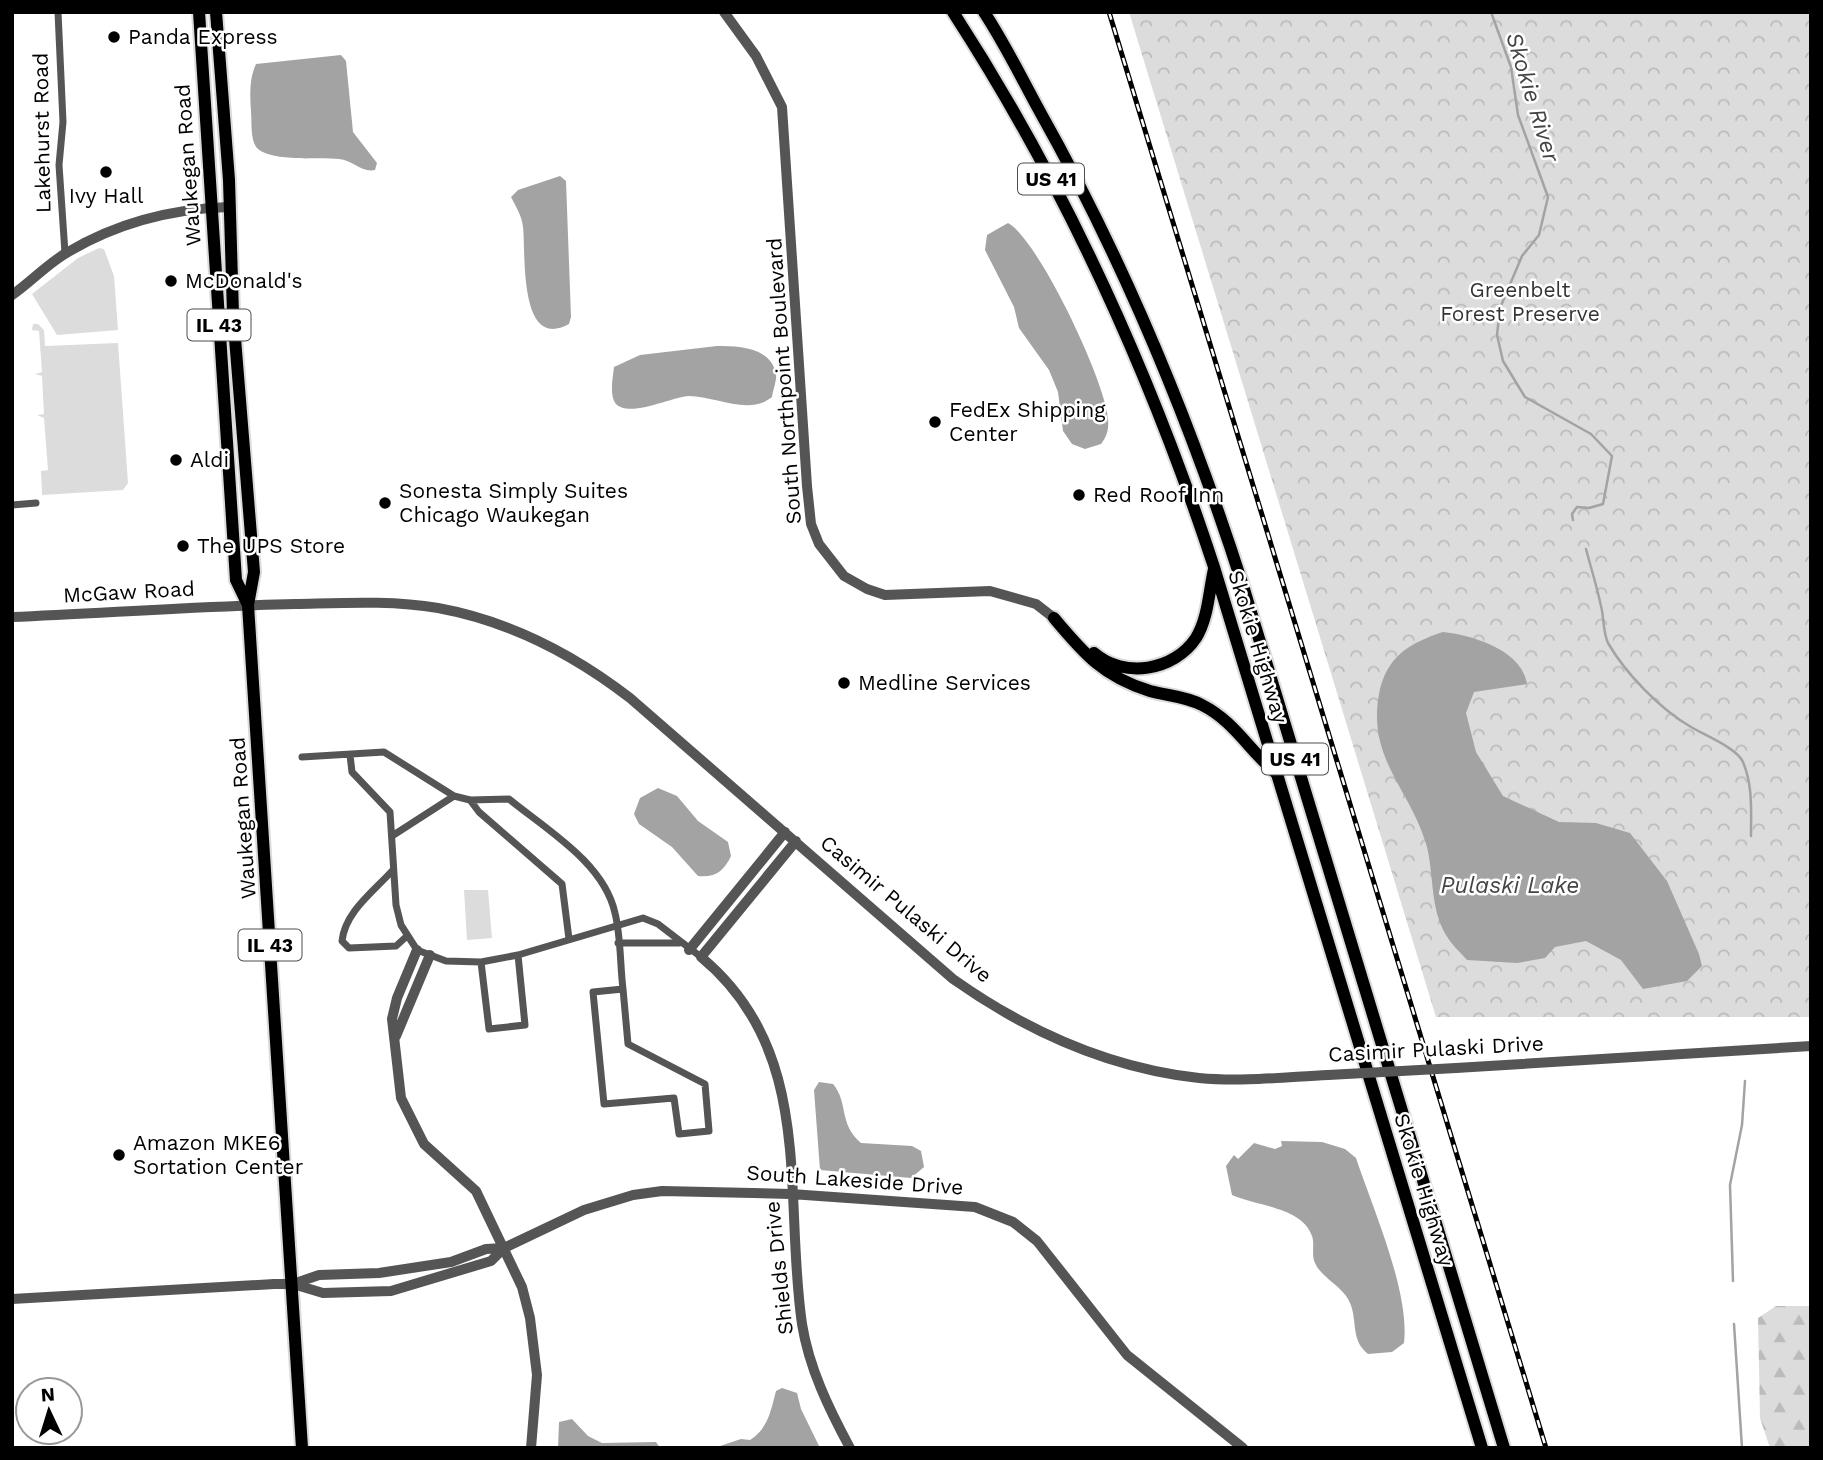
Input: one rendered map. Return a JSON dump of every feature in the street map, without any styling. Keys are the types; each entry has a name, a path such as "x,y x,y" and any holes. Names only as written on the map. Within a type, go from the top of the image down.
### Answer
{"main road":[{"name":"Waukegan Road","path":"200,12 236,580 248,605"},
{"name":"Waukegan Road","path":"216,12 229,180 233,314 254,572 248,605 302,1448"},
{"name":"Skokie Highway","path":"953,12 1044,163 1110,299 1177,460 1214,567 1482,1448"},
{"name":"Skokie Highway","path":"984,12 1005,44 1131,290 1206,475 1504,1448"},
{"path":"995,12 1030,93"},
{"path":"1055,618 1100,658 1116,666 1136,669 1170,663 1197,636 1214,567"},
{"path":"1055,618 1089,660 1119,680 1152,691 1187,698 1229,721 1258,757 1276,773"}],"street":[{"name":"Lakehurst Road","path":"58,12 63,122 58,165 65,253"},
{"name":"South Northpoint Boulevard","path":"724,12 756,56 782,107 807,486 811,524 820,544 844,576 885,595 990,591 1036,604 1055,618"},
{"path":"12,295 65,253 141,220 211,207 228,207"},
{"path":"12,505 36,503"},
{"name":"Casimir Pulaski Drive","path":"248,605 392,603 439,608 523,633 600,674 620,690 953,979 1008,1016 1049,1037 1129,1066 1201,1078 1244,1079 1811,1046"},
{"name":"McGaw Road","path":"12,617 248,605"},
{"path":"302,757 384,752 454,796 470,800 509,799 579,857 595,873 609,895 616,915 616,927 623,989 628,1044 705,1083 709,1131 679,1134 674,1098 604,1104 593,992 623,989"},
{"path":"350,755 352,772 390,812 396,905 407,936 417,950 446,961 481,962 518,955 643,918 658,924 679,943 701,957 796,841"},
{"path":"391,836 454,796"},
{"path":"470,800 479,812 562,884 569,939"},
{"path":"689,950 785,832"},
{"path":"392,871 349,917 343,928 342,941 349,948 396,946 407,936"},
{"path":"618,943 679,943"},
{"path":"417,950 392,1019 401,1098 411,1123 424,1144 476,1191 522,1287 534,1338 537,1375 531,1448"},
{"path":"396,1036 430,955"},
{"path":"481,962 489,1028 525,1025 518,955"},
{"name":"Shields Drive","path":"701,957 741,1001 760,1028 774,1057 788,1119 791,1194 807,1348 824,1398 850,1448"},
{"path":"395,1006 408,1011"},
{"name":"South Lakeside Drive","path":"293,1284 319,1275 379,1273 451,1262 486,1250 504,1248 584,1210 633,1195 701,1190 953,1204 996,1213 1013,1222 1052,1256 1085,1304 1127,1355 1242,1448"},
{"name":"South Lakeside Drive","path":"293,1284 323,1293 391,1291 491,1261 504,1248"},
{"path":"12,1300 91,1296 132,1290 293,1284"}],"green space":[{"name":"Greenbelt Forest Preserve","path":"1129,12 1811,12 1811,1017 1436,1017"},
{"path":"99,248 104,249 114,276 118,330 57,335 32,294 78,258"},
{"path":"33,324 38,324 44,330 45,346 118,343 128,483 123,490 42,495 41,471 48,470 44,418 37,415 44,414 42,376 35,374 42,372 39,331 32,330"},
{"path":"464,890 488,890 492,938 467,940"},
{"path":"1776,1306 1811,1306 1811,1448 1770,1448 1760,1418 1758,1318"}],"water":[{"path":"341,55 346,61 353,132 377,163 375,170 365,170 344,160 274,156 258,149 253,137 250,100 256,64"},
{"path":"560,176 566,181 571,317 569,324 553,329 541,324 533,312 525,276 522,223 511,197 518,190"},
{"path":"1008,223 1021,234 1052,282 1096,375 1108,419 1107,432 1101,444 1085,449 1072,444 1063,431 1058,392 1049,370 1019,328 1014,307 985,250 987,235"},
{"path":"717,346 752,350 768,358 776,374 772,397 753,405 742,405 689,396 631,409 622,408 614,401 614,367 640,355"},
{"name":"Pulaski Lake","path":"1443,632 1494,646 1506,653 1523,672 1527,684 1474,692 1466,713 1476,752 1503,796 1559,822 1596,823 1630,833 1667,881 1699,954 1702,966 1687,981 1643,989 1621,960 1586,941 1555,947 1545,958 1517,963 1467,960 1448,938 1437,914 1427,847 1420,826 1385,756 1379,738 1377,717 1382,681 1393,661 1420,641"},
{"path":"658,788 677,796 698,821 728,842 731,856 718,872 709,876 698,876 672,847 639,824 634,814 640,798"},
{"path":"819,1082 833,1084 838,1091 849,1128 861,1143 912,1146 921,1151 924,1167 911,1178 820,1170 814,1090"},
{"path":"1281,1141 1322,1142 1345,1149 1356,1158 1389,1250 1401,1300 1404,1343 1392,1352 1368,1354 1362,1348 1356,1335 1348,1299 1315,1263 1313,1239 1307,1226 1289,1213 1232,1195 1226,1166 1234,1155 1238,1159 1254,1143 1275,1149 1282,1146"},
{"path":"782,1388 797,1393 801,1409 820,1448 714,1448 741,1439 750,1440 756,1436 768,1418 776,1391"},
{"path":"572,1419 588,1436 602,1443 656,1442 660,1448 558,1448 559,1422"}],"waterway":[{"name":"Skokie River","path":"1491,12 1511,67 1518,115 1548,197 1539,235 1522,256 1500,308 1497,335 1503,361 1525,397 1591,434 1612,456 1603,504 1589,508 1577,507 1572,514 1573,520"},
{"name":"Skokie River","path":"1586,549 1602,610 1606,639 1615,655 1667,711 1727,747 1743,762 1750,789 1751,836"},
{"name":"Skokie River","path":"1733,1281 1730,1185 1742,1125 1745,1081"},
{"name":"Skokie River","path":"1734,1324 1742,1448"}],"railway":[{"path":"1109,12 1546,1448"}],"place":[{"name":"Panda Express","path":"114,37"},
{"name":"Ivy Hall","path":"106,172"},
{"name":"McDonald's","path":"171,281"},
{"name":"FedEx Shipping Center","path":"935,422"},
{"name":"Aldi","path":"176,460"},
{"name":"Red Roof Inn","path":"1079,495"},
{"name":"Sonesta Simply Suites Chicago Waukegan","path":"385,503"},
{"name":"The UPS Store","path":"183,546"},
{"name":"Medline Services","path":"844,683"},
{"name":"Amazon MKE6 Sortation Center","path":"119,1155"}]}
